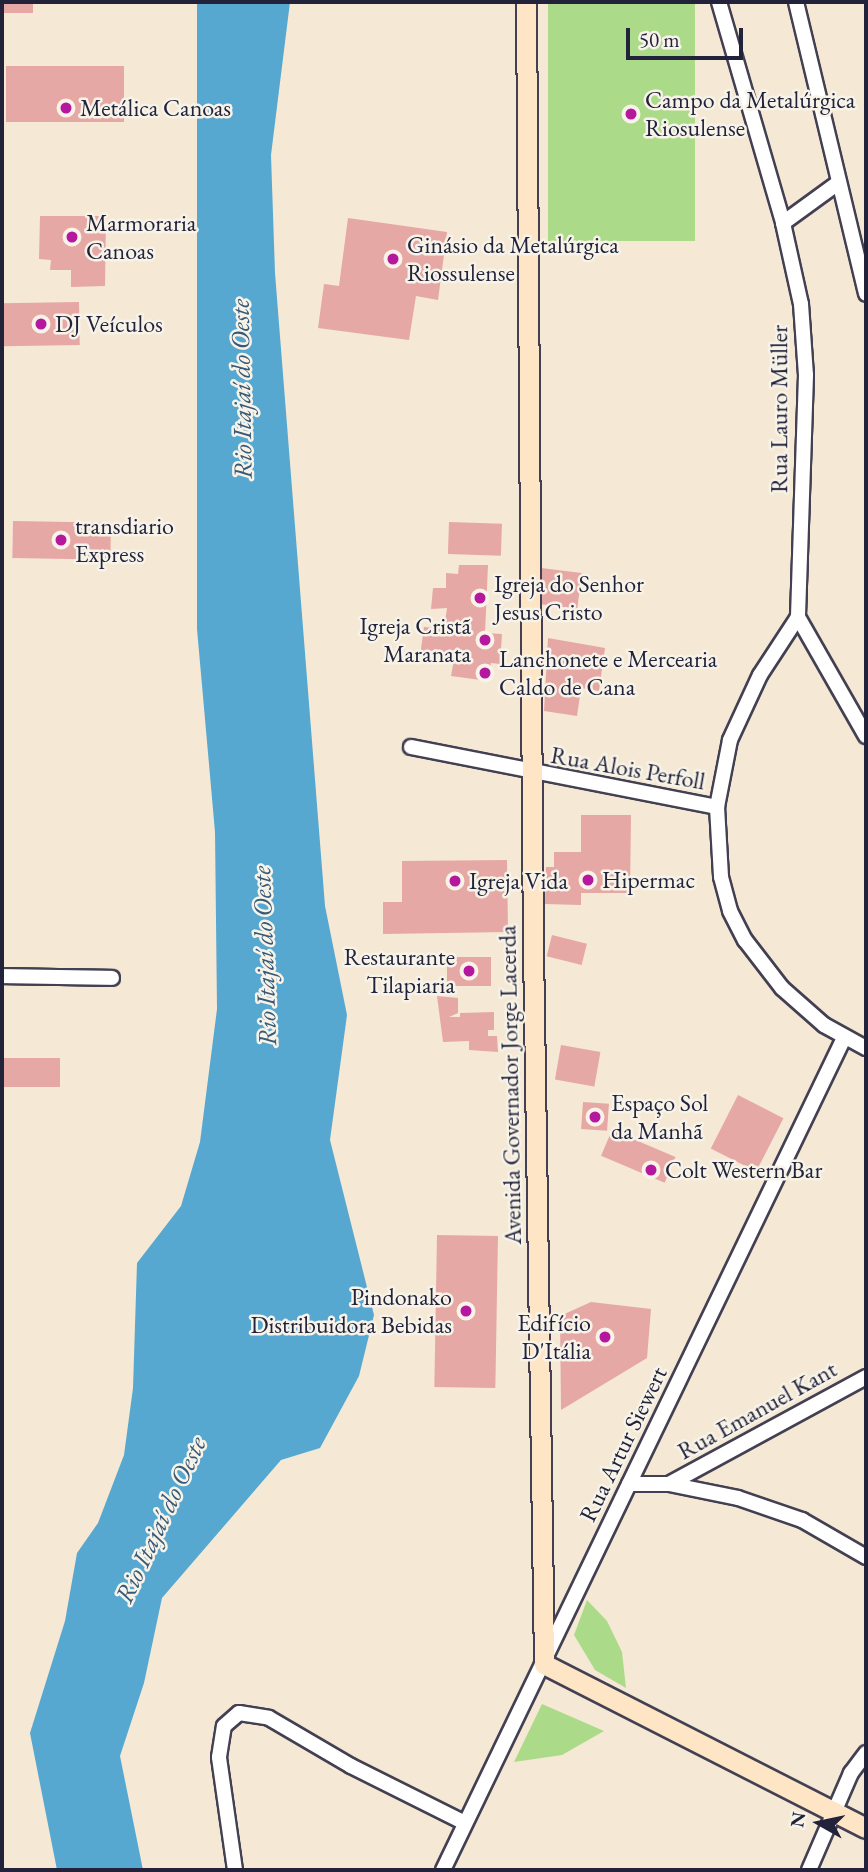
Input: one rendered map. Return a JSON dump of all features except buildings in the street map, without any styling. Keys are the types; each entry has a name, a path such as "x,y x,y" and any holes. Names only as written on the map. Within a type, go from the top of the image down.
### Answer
{"main road":[{"name":"Avenida Governador Jorge Lacerda","path":"526,2 531,773 544,1664"},
{"path":"544,1664 866,1828"}],"street":[{"name":"Rua Lauro Müller","path":"719,2 783,223 805,340 798,617"},
{"path":"796,2 866,294"},
{"path":"783,223 838,183"},
{"path":"866,736 798,617 741,711 730,740 716,807 721,877 730,911 745,940 782,988 844,1038 866,1048"},
{"name":"Rua Alois Perfoll","path":"411,747 531,773 716,807"},
{"path":"2,976 112,978"},
{"name":"Rua Artur Siewert","path":"443,1870 844,1038"},
{"name":"Rua Emanuel Kant","path":"669,1484 866,1377"},
{"path":"629,1484 669,1484 738,1498 802,1520 866,1557"},
{"path":"235,1870 219,1757 224,1726 239,1713 269,1718 351,1766 465,1823"},
{"path":"809,1870 836,1814 851,1773 866,1753"}],"green space":[{"name":"Campo da Metalúrgica Riosulense","path":"548,2 695,2 695,241 548,241"},
{"path":"587,1600 607,1621 622,1652 626,1688 595,1670 574,1635"},
{"path":"542,1704 604,1731 562,1755 514,1762"}],"water":[{"name":"Rio Itajaí do Oeste","path":"197,2 290,2 271,155 275,273 325,906 347,1015 330,1140 374,1315 359,1376 320,1448 281,1460 162,1598 144,1683 120,1756 143,1870 57,1870 30,1733 65,1621 77,1553 98,1523 124,1455 133,1388 137,1263 181,1206 200,1142 217,1009 215,832 197,629"}],"place":[{"name":"Metálica Canoas","path":"66,108"},
{"name":"Campo da Metalúrgica Riosulense","path":"631,114"},
{"name":"Marmoraria Canoas","path":"72,237"},
{"name":"Ginásio da Metalúrgica Riossulense","path":"393,259"},
{"name":"DJ Veículos","path":"41,324"},
{"name":"transdiario Express","path":"61,540"},
{"name":"Igreja do Senhor Jesus Cristo","path":"480,598"},
{"name":"Igreja Cristã Maranata","path":"485,640"},
{"name":"Lanchonete e Mercearia Caldo de Cana","path":"485,673"},
{"name":"Hipermac","path":"588,880"},
{"name":"Igreja Vida","path":"455,881"},
{"name":"Restaurante Tilapiaria","path":"469,971"},
{"name":"Espaço Sol da Manhã","path":"595,1117"},
{"name":"Colt Western Bar","path":"651,1170"},
{"name":"Pindonako Distribuidora Bebidas","path":"466,1311"},
{"name":"Edifício D'Itália","path":"605,1337"}]}
